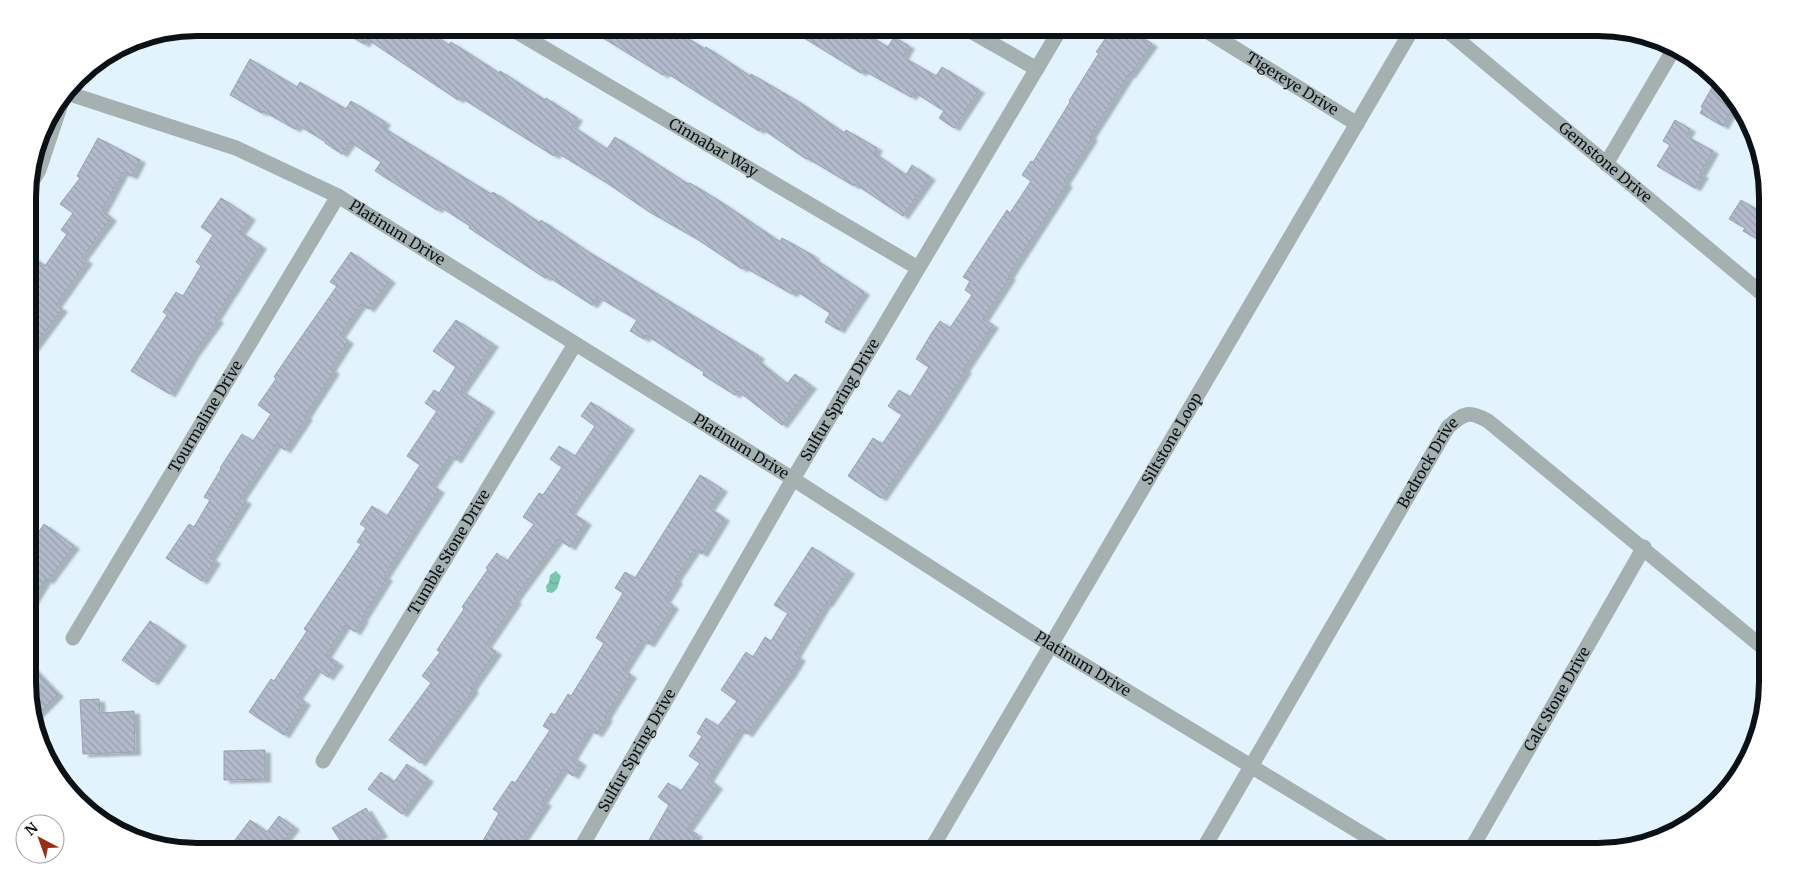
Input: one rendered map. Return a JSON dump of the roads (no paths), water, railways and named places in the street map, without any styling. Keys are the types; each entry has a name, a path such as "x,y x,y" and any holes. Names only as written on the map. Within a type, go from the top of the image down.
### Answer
{"street":[{"path":"980,36 1037,69"},
{"name":"Sulfur Spring Drive","path":"583,843 793,479 1056,36"},
{"name":"Tigereye Drive","path":"1215,36 1357,124"},
{"name":"Siltstone Loop","path":"935,842 1409,36"},
{"name":"Gemstone Drive","path":"1454,36 1759,292"},
{"name":"Cinnabar Way","path":"525,37 918,268"},
{"path":"1606,164 1671,54"},
{"name":"Platinum Drive","path":"73,95 236,148 338,196 793,479 1051,645 1376,842"},
{"path":"40,168 55,123"},
{"name":"Tourmaline Drive","path":"73,638 338,196"},
{"name":"Tumble Stone Drive","path":"322,761 575,344"},
{"name":"Bedrock Drive","path":"1207,842 1448,427 1462,415 1475,414 1488,421 1759,644"},
{"name":"Calc Stone Drive","path":"1475,842 1644,548"}],"water":[{"path":"556,571 561,576 557,589 552,593 547,592 546,586 550,575"}]}
